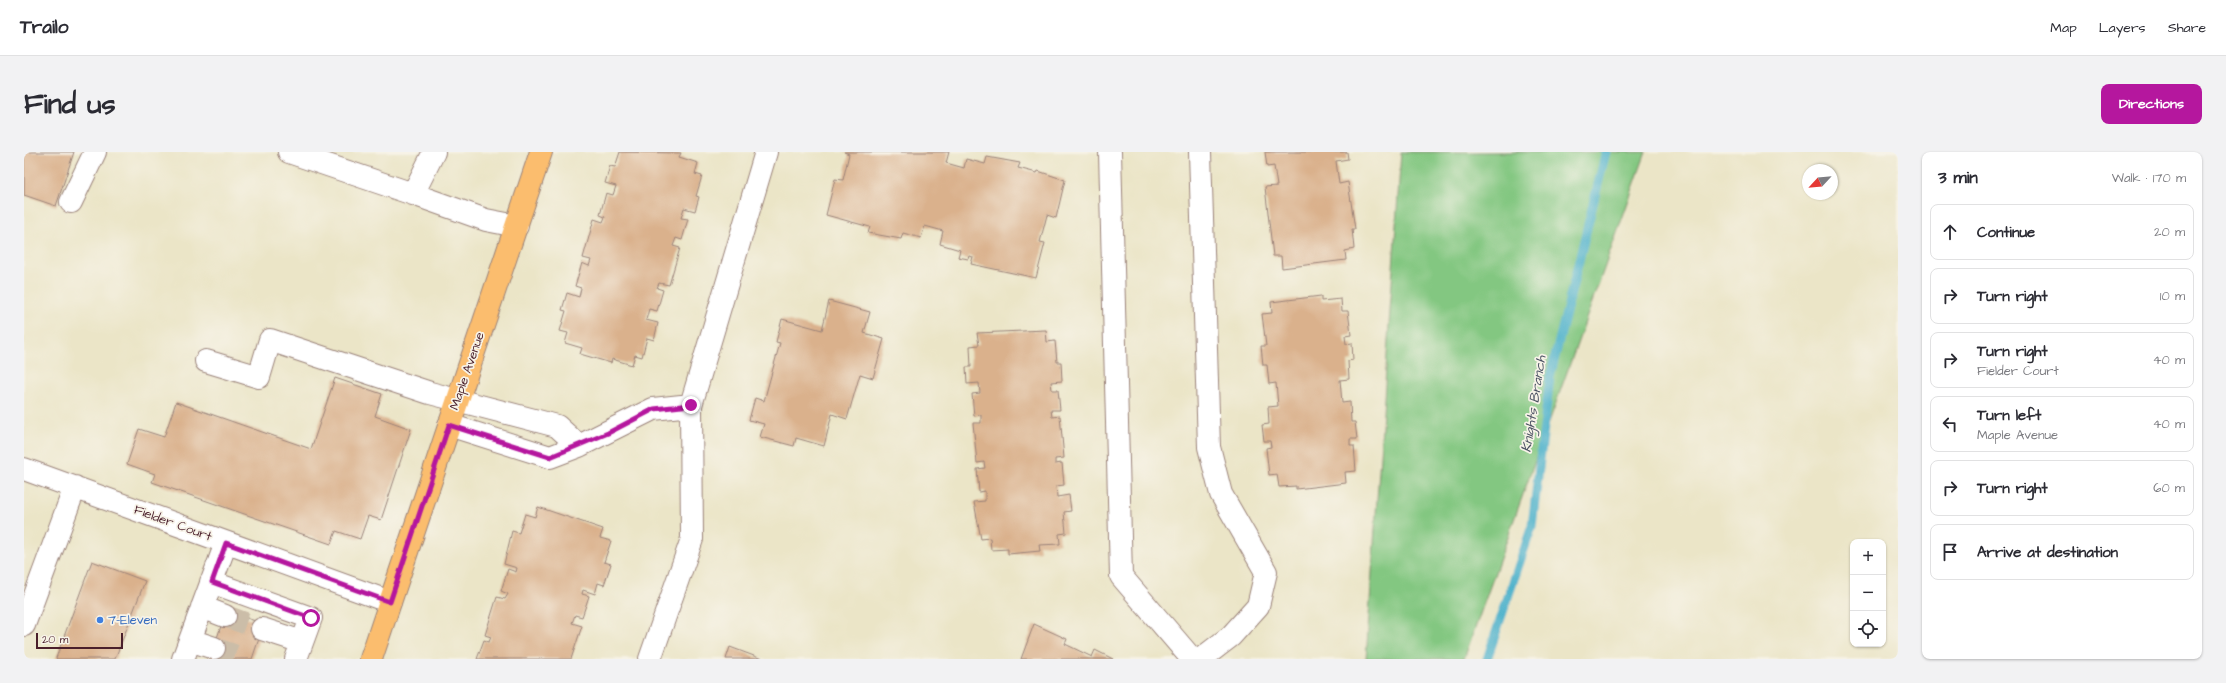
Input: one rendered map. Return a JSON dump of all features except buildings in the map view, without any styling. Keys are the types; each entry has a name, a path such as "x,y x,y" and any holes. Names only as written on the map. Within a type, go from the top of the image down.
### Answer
{"main road":[{"name":"Maple Avenue","path":"371,659 541,152"}],"lane":[{"path":"71,202 95,152"},
{"path":"289,152 486,220 517,226"},
{"path":"413,194 434,152"},
{"path":"650,659 692,539 691,405 766,152"},
{"path":"1110,152 1121,576 1192,659"},
{"path":"1200,152 1209,448 1221,494 1266,572 1258,606 1231,636 1200,659"},
{"path":"206,361 259,377 270,340 457,401 494,408 557,426 579,446"},
{"path":"449,425 550,457 579,446 654,409 691,405"},
{"name":"Fielder Court","path":"24,468 390,602"},
{"path":"24,625 75,487"},
{"path":"214,648 187,649 226,543"},
{"path":"212,582 311,618 299,651 262,629"},
{"path":"202,607 225,616"}],"green space":[{"path":"1401,152 1646,152 1464,659 1366,659"}],"waterway":[{"name":"Knights Branch","path":"1487,659 1532,526 1550,377 1606,152"}],"tunnel":[{"path":"225,616 262,629"},
{"path":"214,648 245,659"}],"place":[{"name":"7-Eleven","path":"100,620"}],"route":[{"path":"311,618 212,582 226,543 390,602 449,425 550,457 608,433 654,409 691,405"}]}
